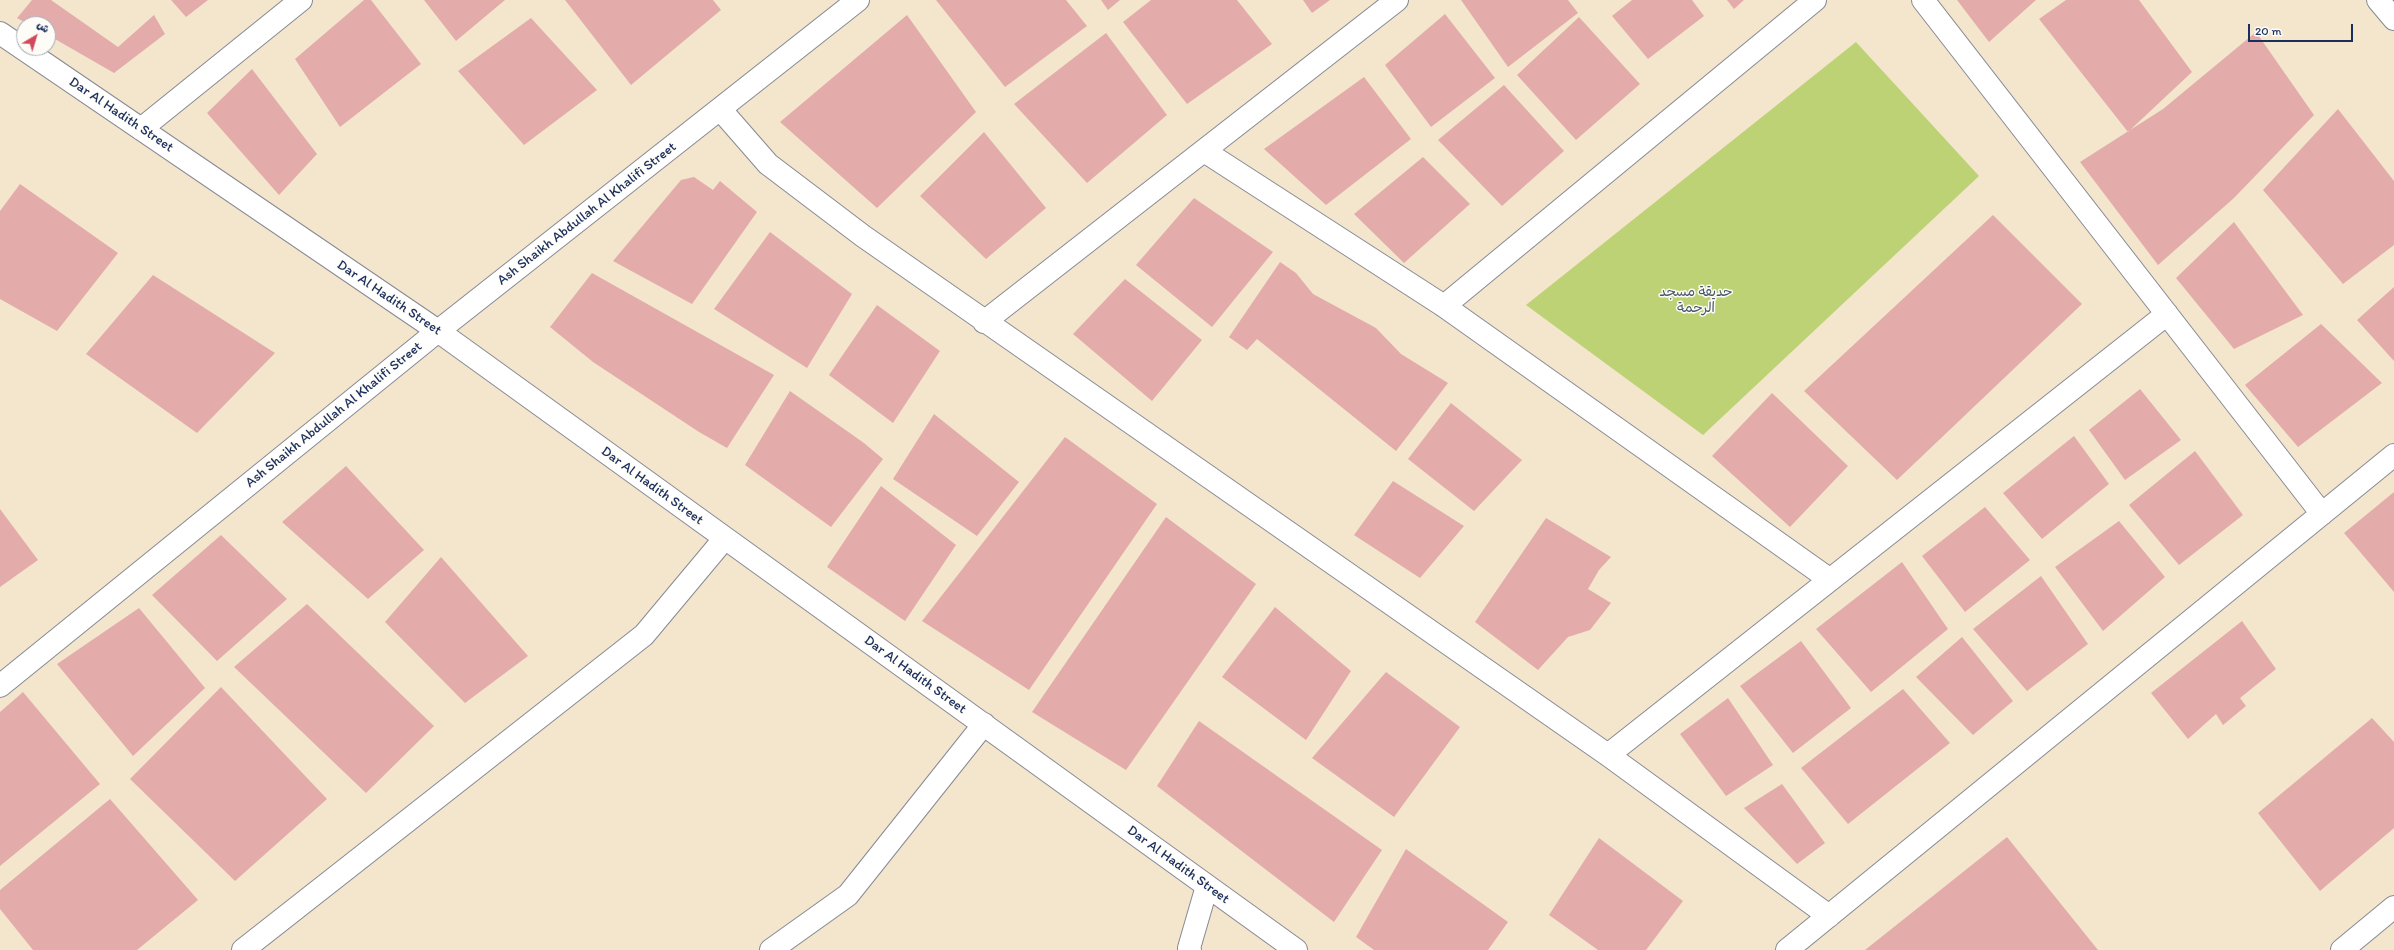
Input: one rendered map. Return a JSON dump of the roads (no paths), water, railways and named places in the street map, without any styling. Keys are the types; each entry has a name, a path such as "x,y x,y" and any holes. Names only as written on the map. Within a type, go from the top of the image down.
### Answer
{"street":[{"path":"141,129 301,0"},
{"name":"Ash Shaikh Abdullah Al Khalifi Street","path":"0,686 438,331 858,0"},
{"path":"984,322 1397,0"},
{"path":"1444,306 1815,0"},
{"path":"1923,0 2322,514"},
{"path":"2378,0 2394,19"},
{"name":"Dar Al Hadith Street","path":"0,33 438,331 1296,950"},
{"path":"720,109 768,164 862,236 1608,755 1829,916"},
{"path":"1204,151 1444,306 1829,579"},
{"path":"1608,755 1829,579 2167,314"},
{"path":"1787,950 2394,455"},
{"path":"243,950 644,635 725,538"},
{"path":"771,950 848,895 984,724"},
{"path":"1190,950 1189,948 1208,886"},
{"path":"2342,950 2394,907"}],"park label":[{"name":"حديقة مسجد الرحمة","path":"1696,300"}]}
